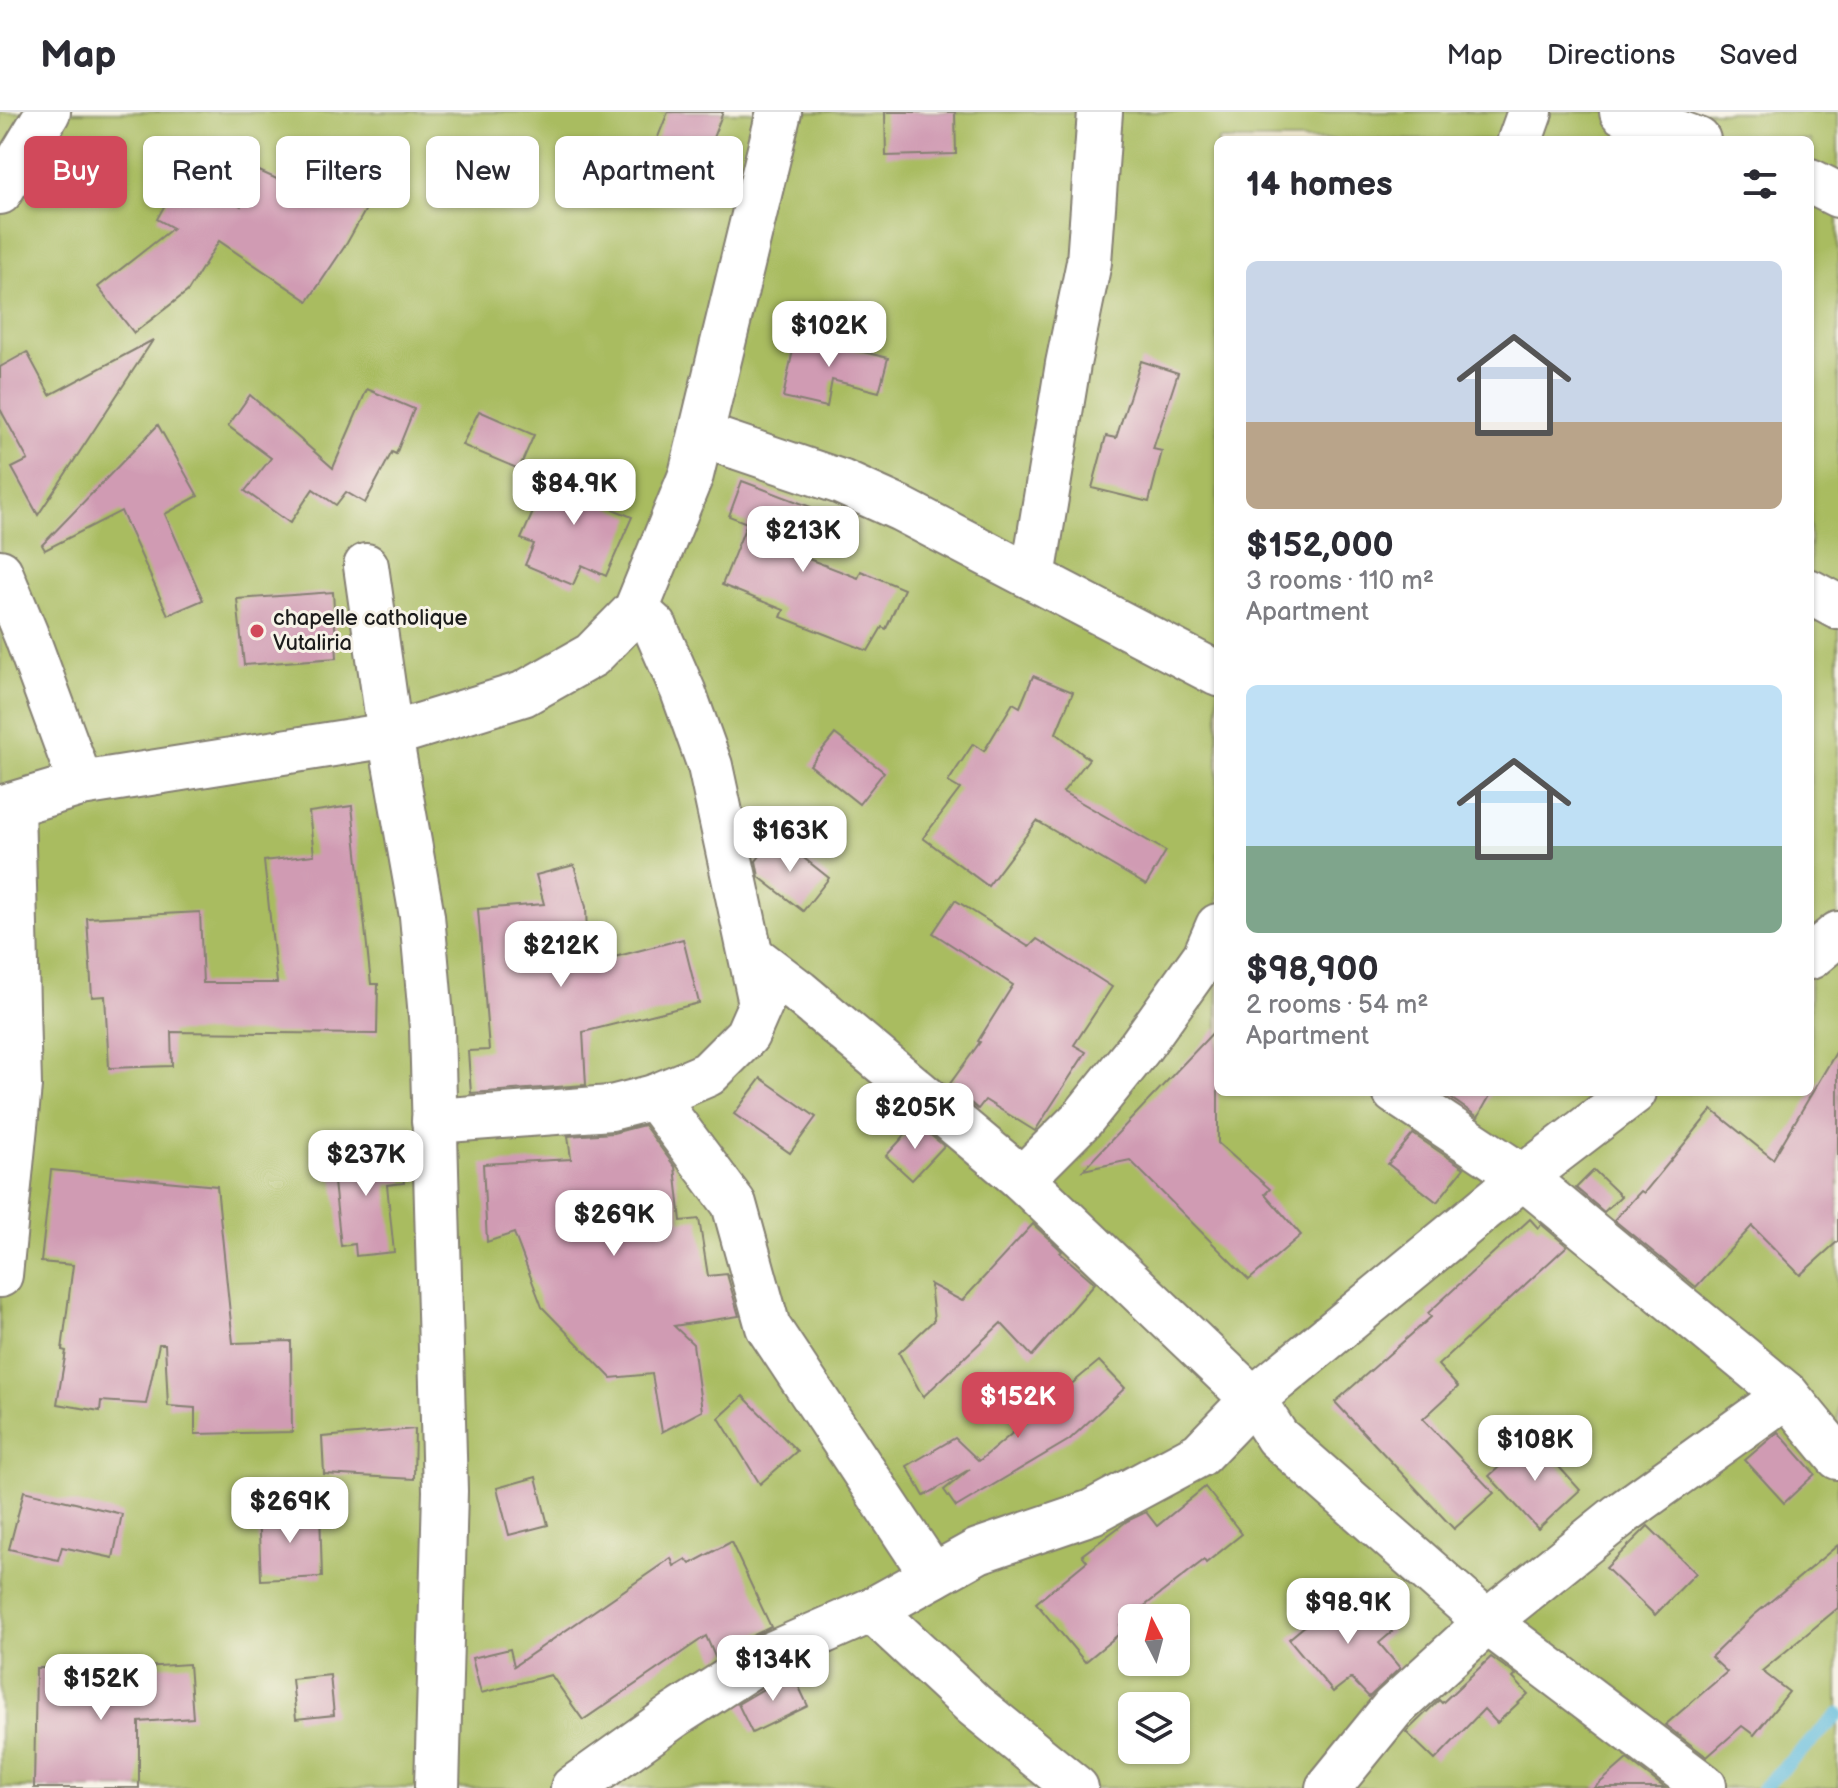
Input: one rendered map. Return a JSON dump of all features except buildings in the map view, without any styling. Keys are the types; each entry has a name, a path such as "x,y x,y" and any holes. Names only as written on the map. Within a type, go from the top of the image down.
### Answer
{"street":[{"path":"0,192 48,112"},
{"path":"0,1274 19,1086 6,807 81,784 390,735 523,694 592,655 636,610 686,489 702,435 779,112"},
{"path":"1033,577 1089,262 1100,112"},
{"path":"1521,136 1530,112"},
{"path":"1622,112 1687,136"},
{"path":"1814,183 1838,195"},
{"path":"702,435 841,482 1033,577 1214,672"},
{"path":"366,566 390,735 422,916 432,1028 445,1491 437,1788"},
{"path":"0,572 81,784"},
{"path":"1814,594 1838,607"},
{"path":"434,1121 611,1108 654,1097 708,1074 747,1035 761,1003 710,766 683,691 655,627 636,610"},
{"path":"1022,1179 1083,1118 1214,949"},
{"path":"753,957 1022,1179 1253,1399 1277,1437 1487,1622 1704,1786"},
{"path":"1401,1096 1523,1177 1787,1395 1838,1457"},
{"path":"573,1788 675,1715 765,1657 872,1610 978,1551 1092,1512 1200,1454 1253,1399 1523,1177 1629,1096"},
{"path":"654,1097 734,1204 768,1327 933,1576"},
{"path":"1328,1788 1393,1708 1487,1622 1620,1515 1787,1395"},
{"path":"872,1610 974,1705 1076,1788"}],"green space":[{"path":"0,112 1838,112 1838,1788 0,1788"}],"waterway":[{"path":"1763,1788 1838,1715"}],"place":[{"name":"chapelle catholique Vutaliria","path":"257,631"}]}
